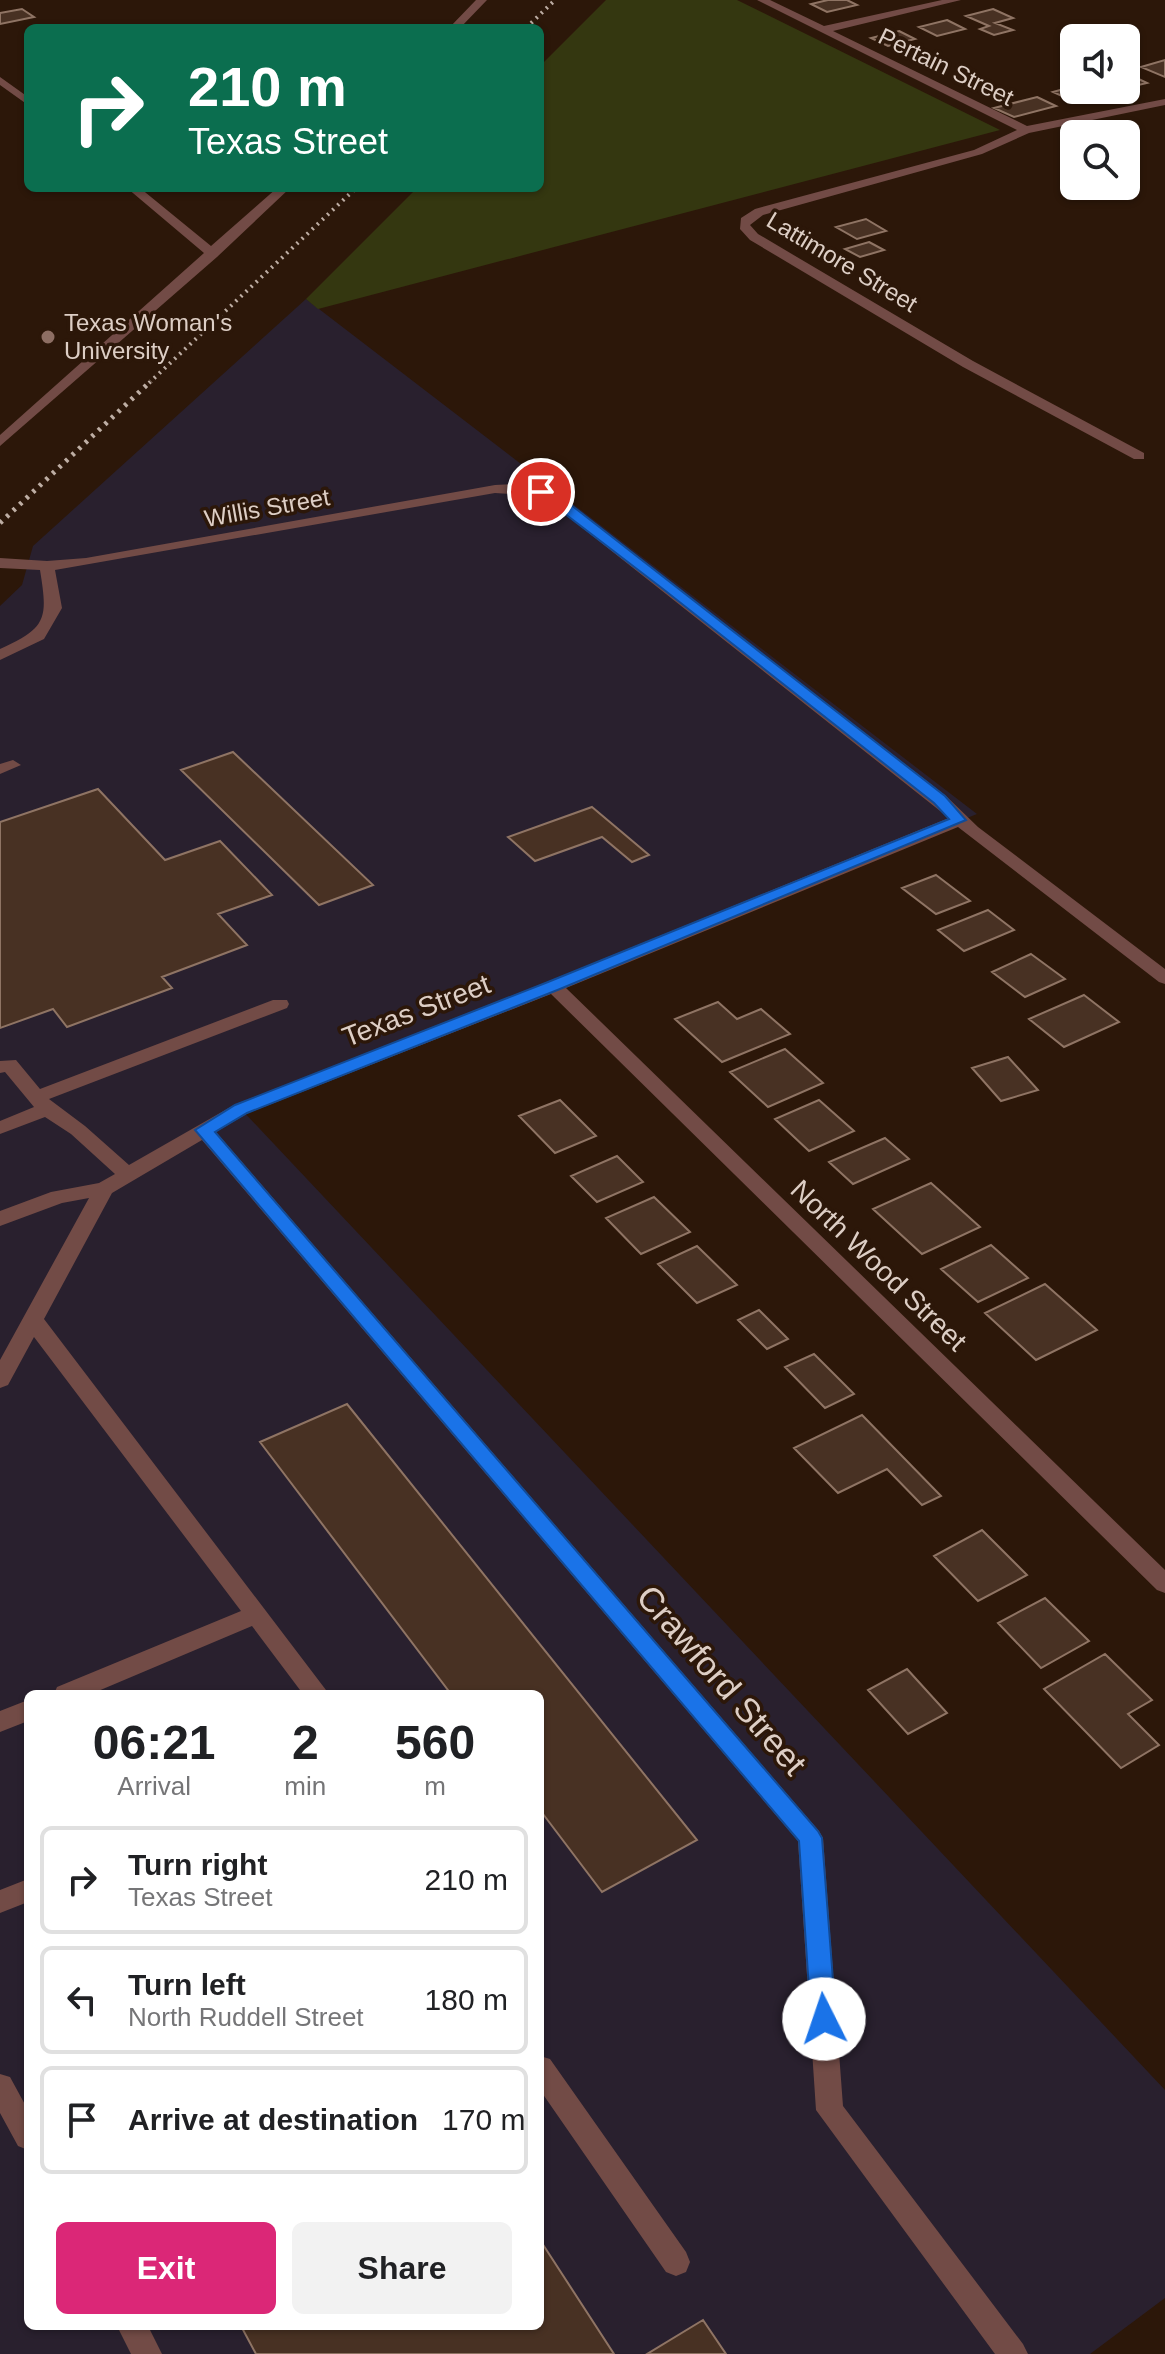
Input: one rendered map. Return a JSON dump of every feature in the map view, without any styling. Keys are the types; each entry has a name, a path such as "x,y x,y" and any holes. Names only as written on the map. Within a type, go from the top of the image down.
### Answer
{"street":[{"path":"458,24 482,0"},
{"name":"Pertain Street","path":"762,0 1026,130"},
{"path":"822,30 956,0"},
{"path":"5,84 24,99"},
{"name":"Lattimore Street","path":"1139,456 968,364 754,237 744,226 745,221 759,212 978,152 1026,130 1165,102"},
{"path":"138,192 213,254"},
{"path":"0,442 280,192"},
{"name":"Willis Street","path":"0,563 47,566 123,557 495,489 541,492 561,504 940,800 959,820"},
{"path":"0,655 36,639 54,608 47,566"},
{"path":"959,820 1165,978"},
{"name":"Texas Street","path":"104,1189 241,1109 554,986 959,820"},
{"name":"North Wood Street","path":"554,986 1165,1584"},
{"path":"0,1128 42,1103 280,1004"},
{"path":"0,1067 9,1064 42,1103 78,1130 128,1175"},
{"name":"Crawford Street","path":"204,1130 810,1838 830,2110 1013,2354"},
{"path":"0,1219 58,1197 104,1189"},
{"path":"0,1380 104,1189"},
{"path":"33,1320 314,1690"},
{"path":"76,1690 257,1614"},
{"path":"0,1722 24,1712"},
{"path":"0,1902 24,1892"},
{"path":"544,2074 676,2262"},
{"path":"0,2086 24,2130"},
{"path":"134,2330 147,2354"}],"shaded area":[{"path":"306,299 977,814 241,1109 1165,2090 1165,2298 1090,2354 0,2354 0,606 22,585 33,546"}],"green space":[{"path":"606,0 737,0 1000,130 318,309 306,299 413,192 544,192 544,62"}],"building":[{"path":"847,0 857,5 827,12 811,4"},
{"path":"22,9 34,17 0,24 0,13"},
{"path":"993,9 1013,18 995,23 1013,30 994,35 980,29 989,26 966,16"},
{"path":"947,20 965,29 937,36 919,27"},
{"path":"899,31 915,39 888,46 871,38"},
{"path":"1165,60 1165,77 1141,67"},
{"path":"1037,97 1056,106 1014,117 994,108"},
{"path":"866,219 886,231 857,239 836,227"},
{"path":"869,242 884,250 860,257 845,249"},
{"path":"233,752 373,885 319,905 181,770"},
{"path":"98,789 165,860 220,841 272,895 218,914 247,945 162,977 172,988 67,1027 53,1009 0,1028 0,822"},
{"path":"592,807 649,855 632,862 602,837 535,861 508,837"},
{"path":"936,875 970,901 936,914 902,888"},
{"path":"988,910 1014,930 964,951 938,930"},
{"path":"1031,954 1065,979 1025,997 992,972"},
{"path":"1084,995 1119,1022 1064,1047 1029,1019"},
{"path":"718,1002 737,1019 761,1009 790,1034 722,1062 675,1019"},
{"path":"785,1049 823,1083 768,1107 730,1072"},
{"path":"1008,1057 1038,1090 1001,1101 972,1068"},
{"path":"560,1100 596,1136 555,1153 519,1116"},
{"path":"819,1100 854,1131 809,1151 775,1119"},
{"path":"885,1138 909,1159 853,1184 829,1162"},
{"path":"617,1156 643,1182 597,1202 571,1176"},
{"path":"931,1183 980,1227 922,1254 873,1209"},
{"path":"654,1197 690,1232 641,1254 606,1218"},
{"path":"991,1245 1028,1278 978,1302 941,1269"},
{"path":"697,1246 737,1285 697,1303 658,1264"},
{"path":"1045,1284 1097,1330 1036,1360 985,1313"},
{"path":"759,1310 788,1339 767,1349 738,1320"},
{"path":"814,1354 854,1394 825,1408 785,1367"},
{"path":"347,1404 697,1840 602,1892 544,1815 544,1690 448,1690 260,1442"},
{"path":"862,1415 941,1496 922,1505 887,1469 838,1493 794,1448"},
{"path":"982,1530 1027,1575 978,1601 934,1556"},
{"path":"1045,1598 1089,1641 1041,1668 998,1623"},
{"path":"1105,1654 1152,1700 1128,1714 1159,1745 1121,1768 1044,1689"},
{"path":"907,1669 947,1713 908,1734 868,1690"},
{"path":"544,2246 614,2354 256,2354 243,2330 544,2330"},
{"path":"703,2320 726,2354 647,2354"}],"railway":[{"path":"530,24 555,0"},
{"path":"149,383 352,192"},
{"path":"0,523 151,381"}],"place":[{"name":"Texas Woman's University","path":"48,337"}],"route":[{"path":"541,492 561,504 940,800 959,820 554,986 241,1109 204,1130 810,1838 824,2019"}]}
